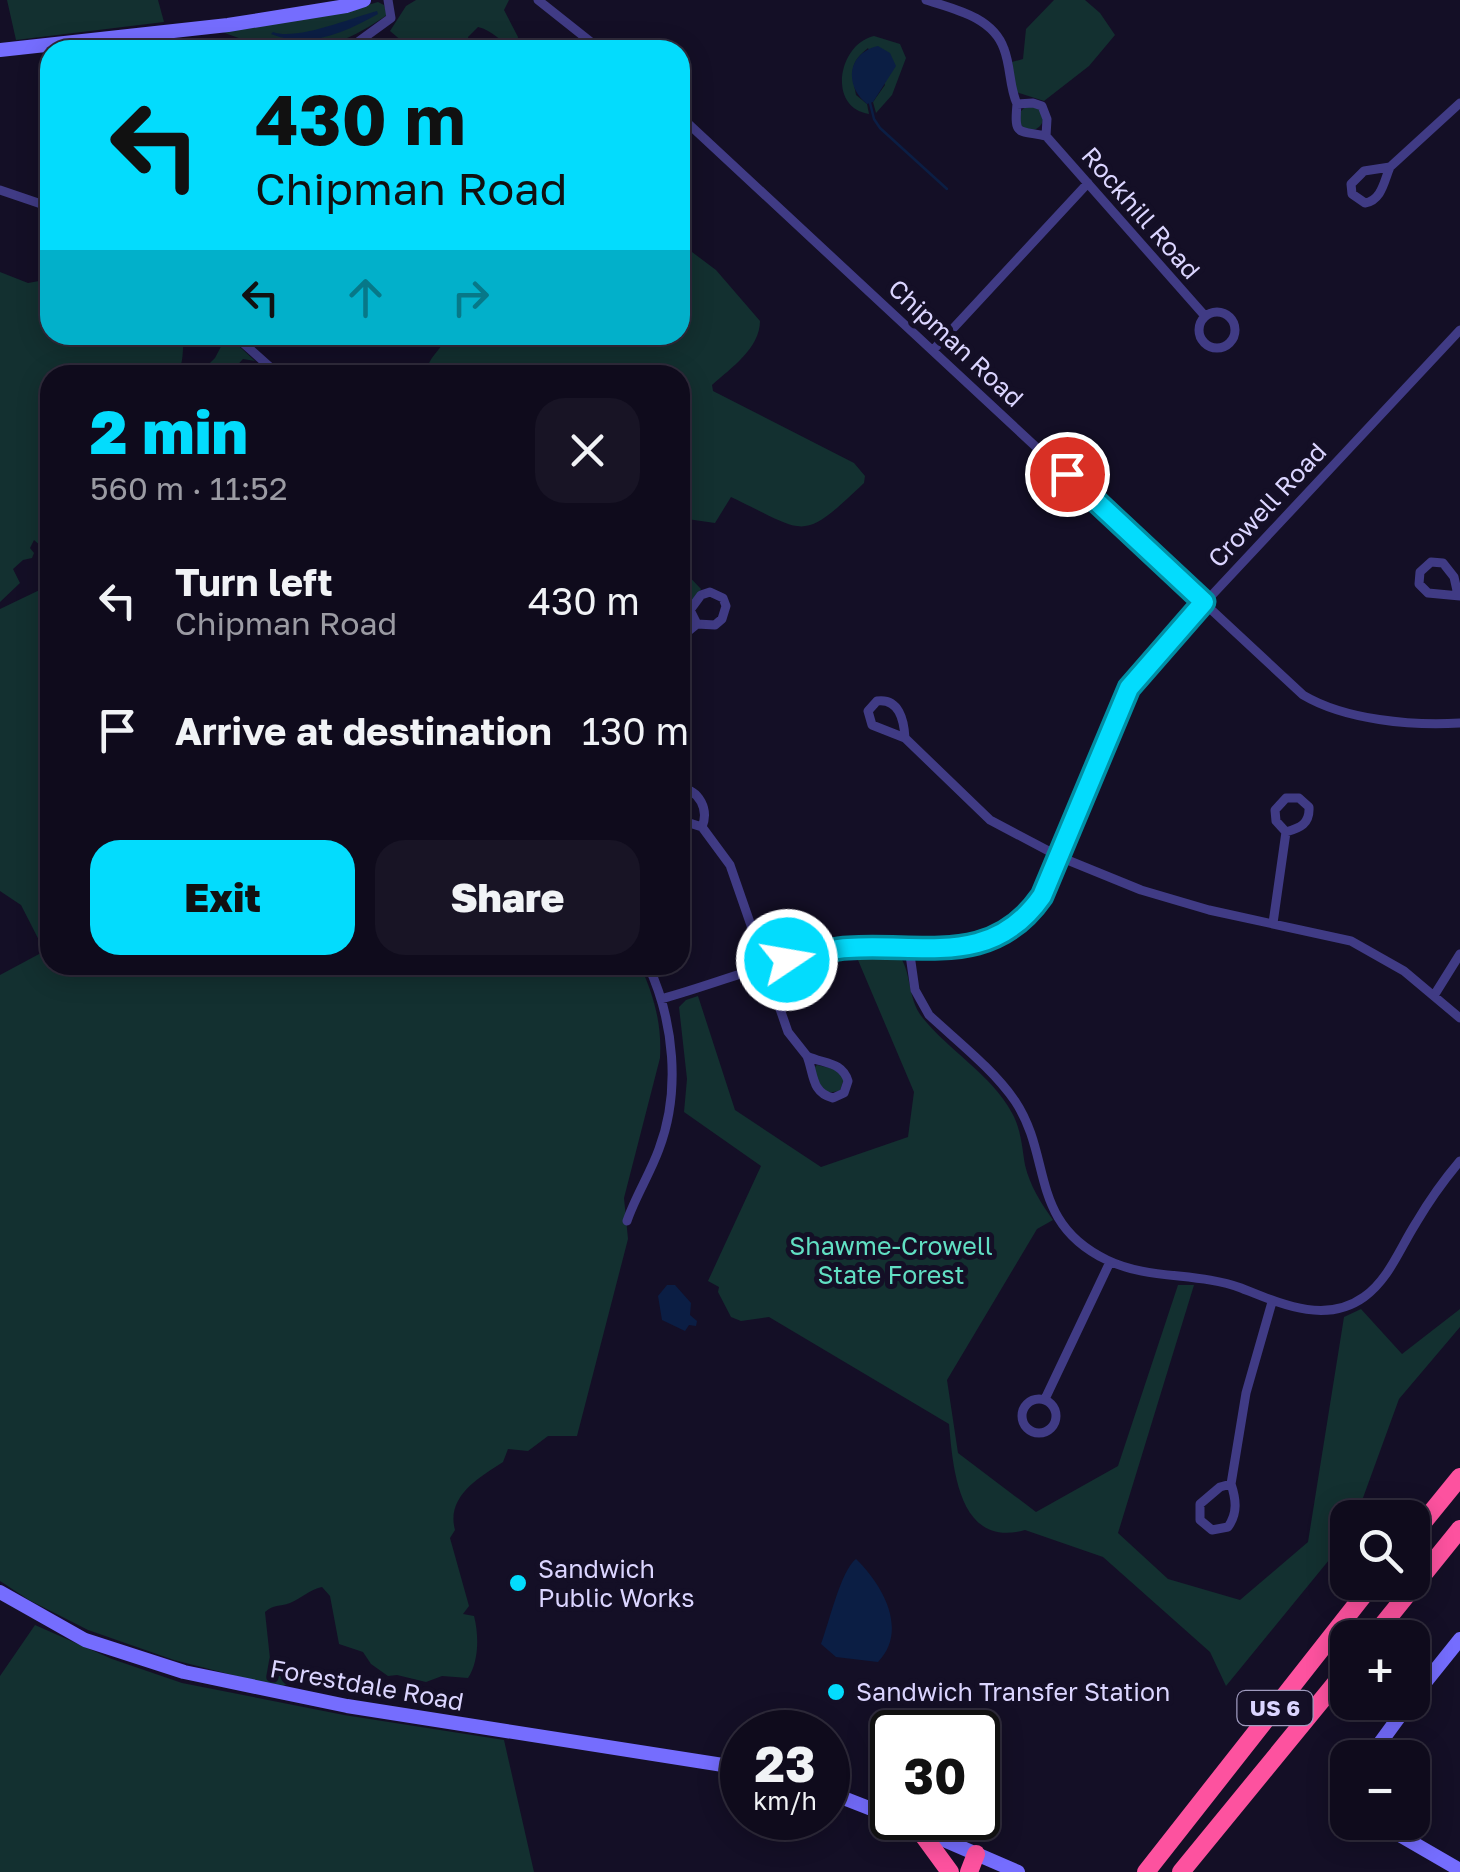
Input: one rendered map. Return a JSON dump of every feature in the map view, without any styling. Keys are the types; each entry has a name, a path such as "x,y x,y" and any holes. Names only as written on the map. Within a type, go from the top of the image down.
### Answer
{"highway":[{"path":"1430,1514 1460,1477"},
{"path":"1387,1620 1460,1529"},
{"name":"US 6","path":"1146,1872 1360,1600"},
{"name":"US 6","path":"1181,1872 1330,1690"},
{"path":"927,1840 950,1872"}],"main road":[{"path":"91,40 228,25 364,0"},
{"path":"0,50 40,46"},
{"name":"Forestdale Road","path":"0,1592 85,1640 184,1672 346,1706 720,1765"},
{"path":"1430,1677 1460,1639"},
{"path":"937,1840 978,1864 1018,1872"},
{"path":"1408,1840 1460,1870"}],"street":[{"path":"361,40 391,18 388,0"},
{"path":"538,0 588,40"},
{"name":"Rockhill Road","path":"926,0 964,12 990,27 1004,47 1017,104 1014,120 1018,129 1046,136 1206,316"},
{"path":"1390,167 1364,171 1351,184 1352,194 1358,200 1373,202 1390,167 1460,103"},
{"name":"Rockhill Road","path":"1017,104 1042,106 1047,119 1046,136"},
{"name":"Chipman Road","path":"690,125 934,349 1286,682 1322,706 1351,714 1460,723"},
{"path":"934,349 1088,182"},
{"path":"0,190 40,204"},
{"name":"Rockhill Road","path":"1217,312 1231,318 1235,332 1232,341 1219,348 1206,344 1199,330 1206,316 1217,312"},
{"name":"Crowell Road","path":"660,999 766,964 837,949 964,947 1006,932 1030,912 1060,856 1129,688 1204,602 1460,330"},
{"path":"245,345 268,365"},
{"path":"1430,562 1443,564 1454,576 1459,596 1428,593 1420,584 1420,572 1430,562"},
{"path":"690,629 696,624"},
{"path":"905,738 895,706 885,700 876,701 868,712 872,724 905,738 990,820 1060,856 1140,890 1209,910 1351,941 1404,971 1460,1018"},
{"path":"690,790 700,798 705,818 702,827"},
{"path":"690,823 702,827 730,865 788,1032 807,1056 820,1092 833,1098 844,1093 848,1081 844,1071 807,1056"},
{"path":"1273,923 1286,832"},
{"path":"909,948 918,1000 1017,1104 1030,1133 1042,1184 1056,1214 1072,1234 1110,1262 1146,1271 1204,1277 1304,1310 1344,1306 1368,1294 1392,1266 1424,1210 1460,1161"},
{"path":"1435,994 1460,954"},
{"path":"627,1221 667,1124 671,1063 660,999 652,975"},
{"path":"1045,1400 1110,1262"},
{"path":"1231,1484 1220,1487 1200,1504 1200,1520 1212,1530 1228,1527 1232,1521 1236,1501 1231,1484 1246,1393 1272,1302"}],"green space":[{"path":"7,0 158,0 164,22 16,40"},
{"path":"416,0 509,0 504,10 517,40 501,40 478,27 468,40 401,40 390,31 406,6"},
{"path":"1054,0 1085,0 1115,35 1089,66 1044,101 1016,92 1012,62 1023,59 1026,29"},
{"path":"378,2 384,5 387,15 342,40 244,40 220,31 347,11"},
{"path":"874,36 900,44 906,58 892,95 876,113 873,102 885,85 868,48 857,59 853,74 856,95 867,104 869,114 847,100 842,76 852,51"},
{"path":"1031,106 1043,118 1031,130 1019,118"},
{"path":"690,250 716,270 760,321 750,349 712,385 713,391 854,463 865,476 864,483 814,524 790,524 731,497 715,523 690,519 690,365 429,365 441,346 690,345"},
{"path":"0,272 28,283 40,281 40,345 184,345 181,365 40,365 40,545 34,540 30,548 32,558 13,569 20,583 0,602"},
{"path":"222,345 238,345 255,361 243,359 237,365 208,365"},
{"path":"690,577 701,589 690,605"},
{"path":"40,590 40,942 21,905 0,891 0,609"},
{"name":"Shawme-Crowell State Forest","path":"855,953 898,954 922,1017 993,1086 1012,1113 1030,1180 1053,1220 1037,1229 947,1380 958,1453 1036,1512 1118,1466 1178,1285 1194,1285 1118,1533 1168,1579 1240,1600 1308,1542 1344,1317 1361,1309 1402,1354 1460,1309 1460,1327 1399,1399 1362,1500 1330,1500 1330,1559 1226,1686 1210,1652 1103,1557 1025,1530 1003,1533 985,1527 973,1516 957,1481 949,1424 769,1317 741,1321 731,1317 719,1287 708,1281 761,1166 684,1112 687,1079 679,1007 686,1000 698,996 735,1110 821,1167 908,1137 914,1092"},
{"path":"40,954 40,975 644,975 658,1022 660,1058 624,1198 628,1239 577,1436 548,1436 528,1451 508,1449 503,1462 466,1490 455,1508 455,1530 450,1538 469,1606 463,1614 474,1616 477,1631 476,1656 468,1678 442,1676 426,1682 388,1676 371,1664 363,1652 339,1644 330,1596 322,1587 265,1612 271,1668 311,1669 317,1677 313,1682 299,1680 280,1687 174,1660 88,1630 0,1581 0,975"},
{"path":"817,1065 834,1069 844,1078 840,1091 826,1093 819,1086 814,1068"},
{"path":"35,1625 112,1659 182,1683 344,1715 504,1740 534,1872 0,1872 0,1676"}],"water":[{"path":"377,11 365,21 326,37 299,40 271,34 309,31"},
{"path":"878,46 890,53 896,66 873,102 867,104 855,88 852,71 860,55"},
{"path":"667,1285 675,1285 691,1303 690,1315 697,1321 696,1326 689,1325 685,1331 662,1320 658,1296"},
{"path":"856,1559 883,1594 892,1622 887,1649 878,1662 836,1657 821,1644 840,1585"}],"waterway":[{"path":"870,103 880,128 947,189"}],"place":[{"name":"Sandwich Public Works","path":"518,1583"},
{"name":"Sandwich Transfer Station","path":"836,1692"}],"route":[{"path":"787,960 850,948 964,947 1006,932 1042,896 1129,688 1204,602 1067,474"}]}
